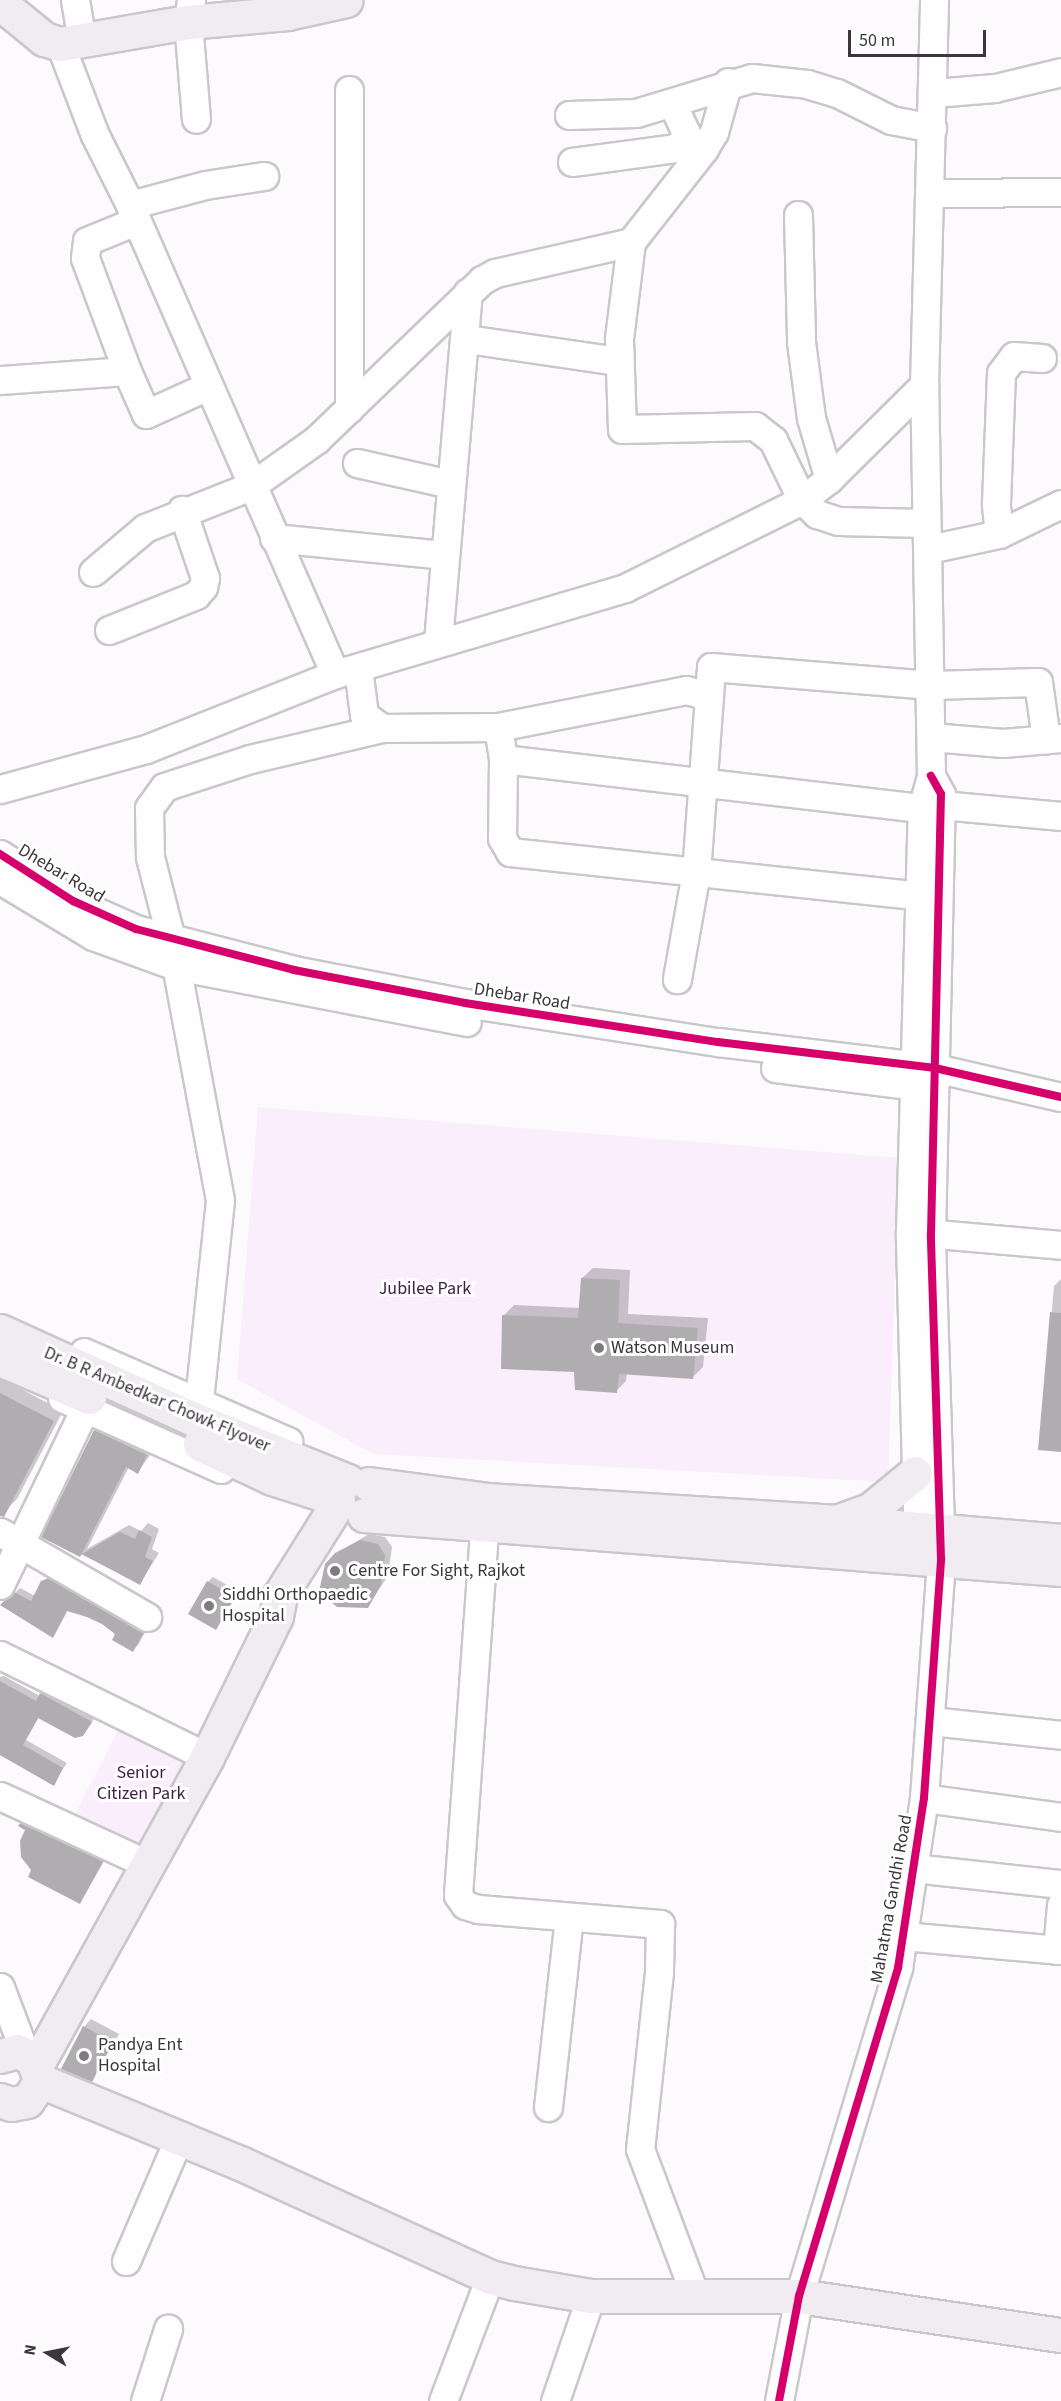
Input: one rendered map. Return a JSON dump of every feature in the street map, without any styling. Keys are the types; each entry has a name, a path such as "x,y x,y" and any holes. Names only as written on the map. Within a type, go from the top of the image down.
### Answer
{"main road":[{"path":"0,3 44,39 71,43 190,11 288,13 346,0"},
{"name":"Dr. B R Ambedkar Chowk Flyover","path":"0,1331 276,1466"},
{"name":"Dr. B R Ambedkar Chowk Flyover","path":"0,1359 311,1478 351,1500 486,1513"},
{"path":"837,1522 870,1510 915,1473"},
{"path":"0,2130 20,2076 149,1865 207,1757 276,1616 280,1594 351,1500"},
{"path":"486,1513 930,1551 1061,1569"},
{"path":"486,1513 837,1522 930,1551 1061,1541"},
{"path":"20,2076 179,2138 490,2277 591,2296 799,2296 1061,2336"}],"street":[{"path":"75,0 71,43 95,135 133,213 274,538 346,671 364,715 382,728"},
{"path":"924,1078 919,896 932,806 941,794 930,776 924,386 934,93 934,0"},
{"path":"190,11 196,119"},
{"path":"934,93 995,88 1061,72"},
{"path":"569,115 636,113 673,105 728,82 752,78 807,84 837,93 891,120 932,128"},
{"path":"728,82 714,132 704,149 631,242 619,353 622,429 755,426 772,440 801,500 817,514 838,521 927,536 999,534 1061,504"},
{"path":"349,90 349,409"},
{"path":"572,162 675,148 682,143 686,133 673,105"},
{"path":"208,386 146,414 127,372 85,258 87,241 133,213 205,184 264,176"},
{"path":"931,193 1061,192"},
{"path":"798,215 801,342 811,417 829,479"},
{"path":"93,572 131,537 182,510 251,486 316,440 468,292 495,273 573,258 631,242"},
{"path":"438,641 450,484 466,339 468,292"},
{"path":"466,339 611,360 619,353"},
{"path":"999,534 996,492 1001,373 1014,356 1042,358"},
{"path":"0,380 127,372"},
{"path":"0,789 146,749 346,671 438,641 625,588 801,500 829,479 924,386"},
{"path":"357,463 450,484"},
{"path":"109,630 196,595 202,587 205,578 182,510"},
{"path":"274,538 445,555"},
{"path":"677,979 696,872 711,667 930,685 1038,682 1054,739 1002,743 931,737"},
{"path":"199,1400 219,1200 171,939 150,857 149,808 164,787 250,759 382,728 498,727 686,690 709,696"},
{"path":"498,727 503,759 502,838 510,852 919,896"},
{"path":"503,759 932,806 1061,816"},
{"path":"930,1551 915,1473 932,806"},
{"name":"Dhebar Road","path":"0,854 73,901 136,929 294,970 465,1003 924,1078"},
{"name":"Dhebar Road","path":"0,880 93,936 176,966 460,1021 1061,1097"},
{"path":"921,1233 1061,1245"},
{"path":"921,1233 930,1551"},
{"path":"0,1317 199,1400 302,1448 311,1478 284,1494 0,1372"},
{"path":"0,1585 10,1536 85,1408"},
{"path":"486,1513 458,1895 465,1905 478,1909 660,1924 640,2150 695,2295"},
{"path":"10,1536 147,1617"},
{"name":"Mahatma Gandhi Road","path":"779,2401 799,2296 898,1968 924,1798 931,1721 930,1551"},
{"path":"0,1655 207,1757"},
{"path":"931,1721 1061,1735"},
{"path":"0,1797 149,1865"},
{"path":"924,1798 1061,1817"},
{"path":"914,1868 1061,1884"},
{"path":"903,1936 1059,1950 1061,1905"},
{"path":"548,2107 569,1917"},
{"path":"0,1987 20,2076"},
{"path":"126,2261 179,2138"},
{"path":"443,2401 490,2277"},
{"path":"555,2401 591,2296"},
{"path":"145,2401 168,2329"}],"green space":[{"name":"Jubilee Park","path":"258,1107 899,1158 888,1482 373,1454 237,1379"},
{"name":"Senior Citizen Park","path":"125,1717 207,1757 149,1865 71,1822"}],"building":[{"name":"Watson Museum","path":"581,1278 620,1280 618,1323 698,1328 693,1379 619,1374 617,1393 575,1390 574,1372 501,1369 502,1315 578,1318"},
{"path":"1050,1312 1061,1313 1061,1452 1038,1450"},
{"path":"0,1393 54,1421 4,1517 0,1516"},
{"path":"94,1430 147,1455 138,1474 126,1467 80,1557 41,1537"},
{"path":"139,1530 152,1537 145,1557 153,1561 140,1585 82,1554 120,1532 135,1539"},
{"path":"360,1540 378,1544 385,1555 381,1585 368,1608 337,1607 319,1592 325,1564 335,1553"},
{"path":"49,1578 144,1632 133,1652 112,1640 115,1634 102,1624 87,1617 67,1611 53,1638 0,1605 14,1592 31,1601 41,1581"},
{"path":"207,1581 235,1597 216,1630 188,1614"},
{"path":"0,1681 36,1701 40,1693 92,1722 83,1736 75,1738 38,1718 23,1745 63,1768 54,1786 0,1755"},
{"path":"20,1823 103,1861 80,1904 28,1877 31,1870 21,1857 20,1841 25,1830 18,1826"},
{"path":"83,2026 113,2042 92,2082 61,2069"}],"cycle path":[{"path":"779,2401 799,2296 898,1968 924,1798 941,1559 931,1234 941,794 931,776"},
{"path":"0,854 73,901 136,929 294,970 465,1003 718,1042 935,1068 1061,1097"}],"place":[{"name":"Watson Museum","path":"599,1348"},
{"name":"Centre For Sight, Rajkot","path":"335,1571"},
{"name":"Siddhi Orthopaedic Hospital","path":"209,1606"},
{"name":"Pandya Ent Hospital","path":"84,2056"}]}
